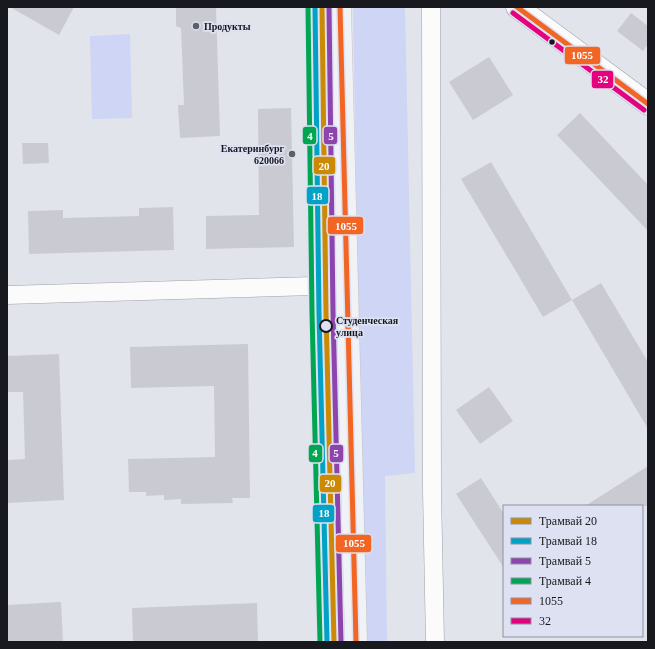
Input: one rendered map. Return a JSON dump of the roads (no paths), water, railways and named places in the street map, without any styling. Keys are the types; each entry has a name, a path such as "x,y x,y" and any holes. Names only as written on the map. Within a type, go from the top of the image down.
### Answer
{"main road":[{"path":"340,7 356,642"},
{"path":"517,7 648,104"}],"street":[{"path":"431,7 432,491 435,642"},
{"path":"12,295 348,285"}],"tram line":[{"name":"4","path":"308,7 312,312 320,642"},
{"name":"18","path":"315,7 319,312 327,642"},
{"name":"20","path":"322,7 326,312 334,642"},
{"name":"5","path":"329,7 333,312 341,642"}],"place":[{"name":"Продукты","path":"196,26"},
{"name":"Екатеринбург 620066","path":"292,154"},
{"name":"Студенческая улица","path":"326,326"}]}
